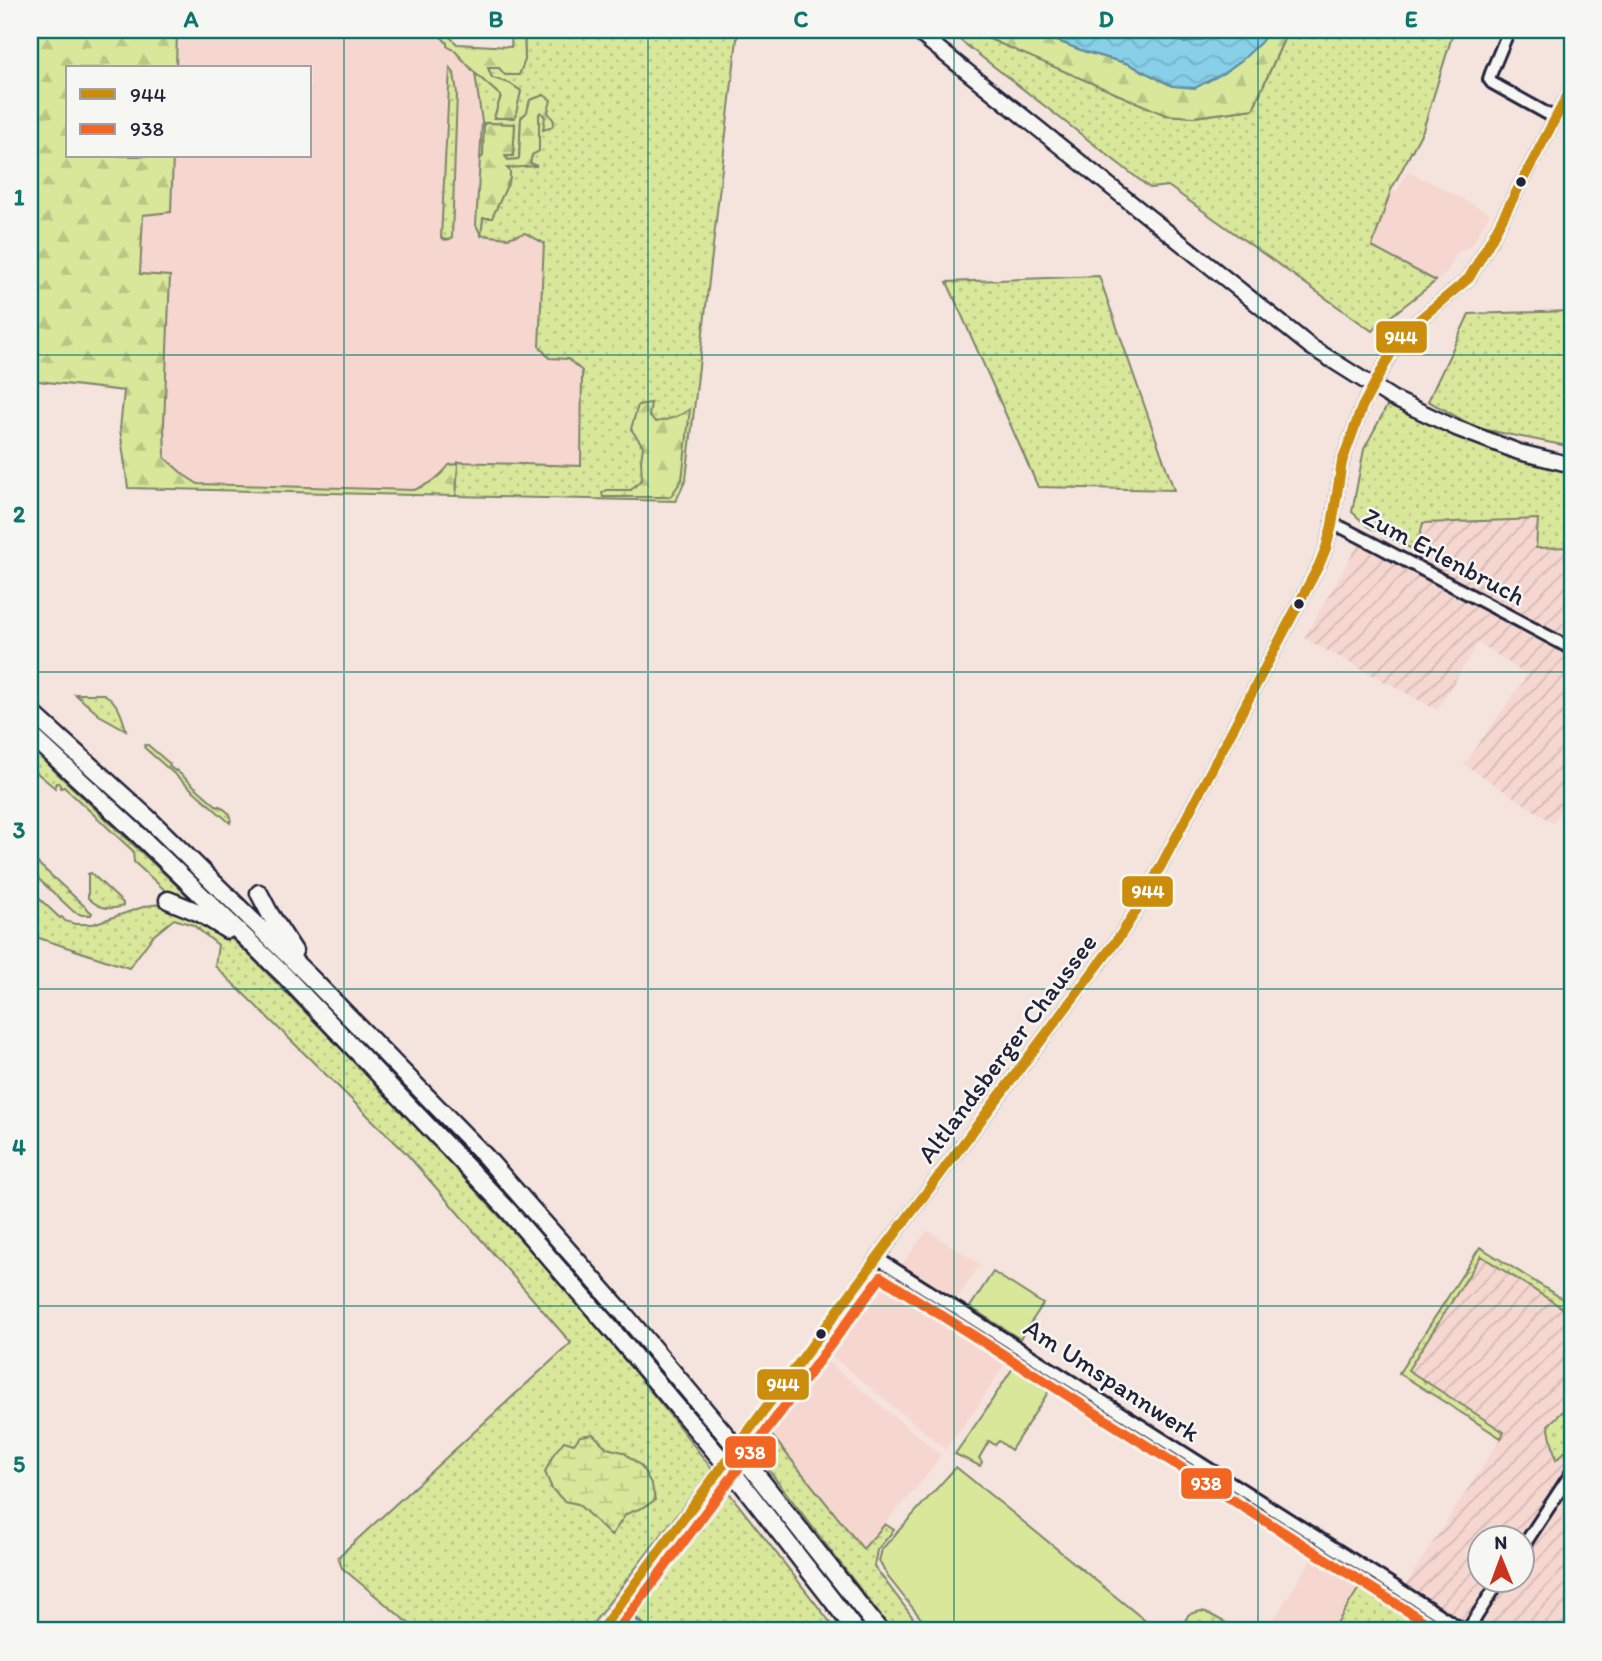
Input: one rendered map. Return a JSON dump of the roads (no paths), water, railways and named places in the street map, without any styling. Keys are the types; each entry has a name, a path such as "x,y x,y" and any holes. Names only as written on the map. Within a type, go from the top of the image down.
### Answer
{"highway":[{"path":"30,710 149,819 313,980 484,1155 625,1315 730,1440 880,1631"},
{"path":"30,734 266,957 506,1208 735,1475 856,1631"},
{"path":"258,893 313,980"},
{"path":"168,900 209,918 266,957"}],"main road":[{"path":"915,30 1311,346 1392,398 1482,439 1519,452 1572,465"}],"street":[{"path":"1509,30 1489,79 1555,118"},
{"name":"Altlandsberger Chaussee","path":"600,1631 1112,946 1143,900 1310,584 1326,548 1342,462 1362,407 1397,342 1409,328 1469,278 1555,118 1569,101 1572,86"},
{"name":"Zum Erlenbruch","path":"1332,525 1374,544 1572,649"},
{"name":"Am Umspannwerk","path":"877,1258 1466,1631"},
{"path":"1536,1526 1572,1472"},
{"path":"1466,1631 1491,1594"}],"water":[{"path":"1029,30 1149,30 1185,43 1214,37 1223,30 1270,30 1242,60 1195,88 1172,86 1129,64 1086,52"}],"waterway":[{"path":"627,1606 636,1593"},
{"path":"627,1612 649,1631"}]}
